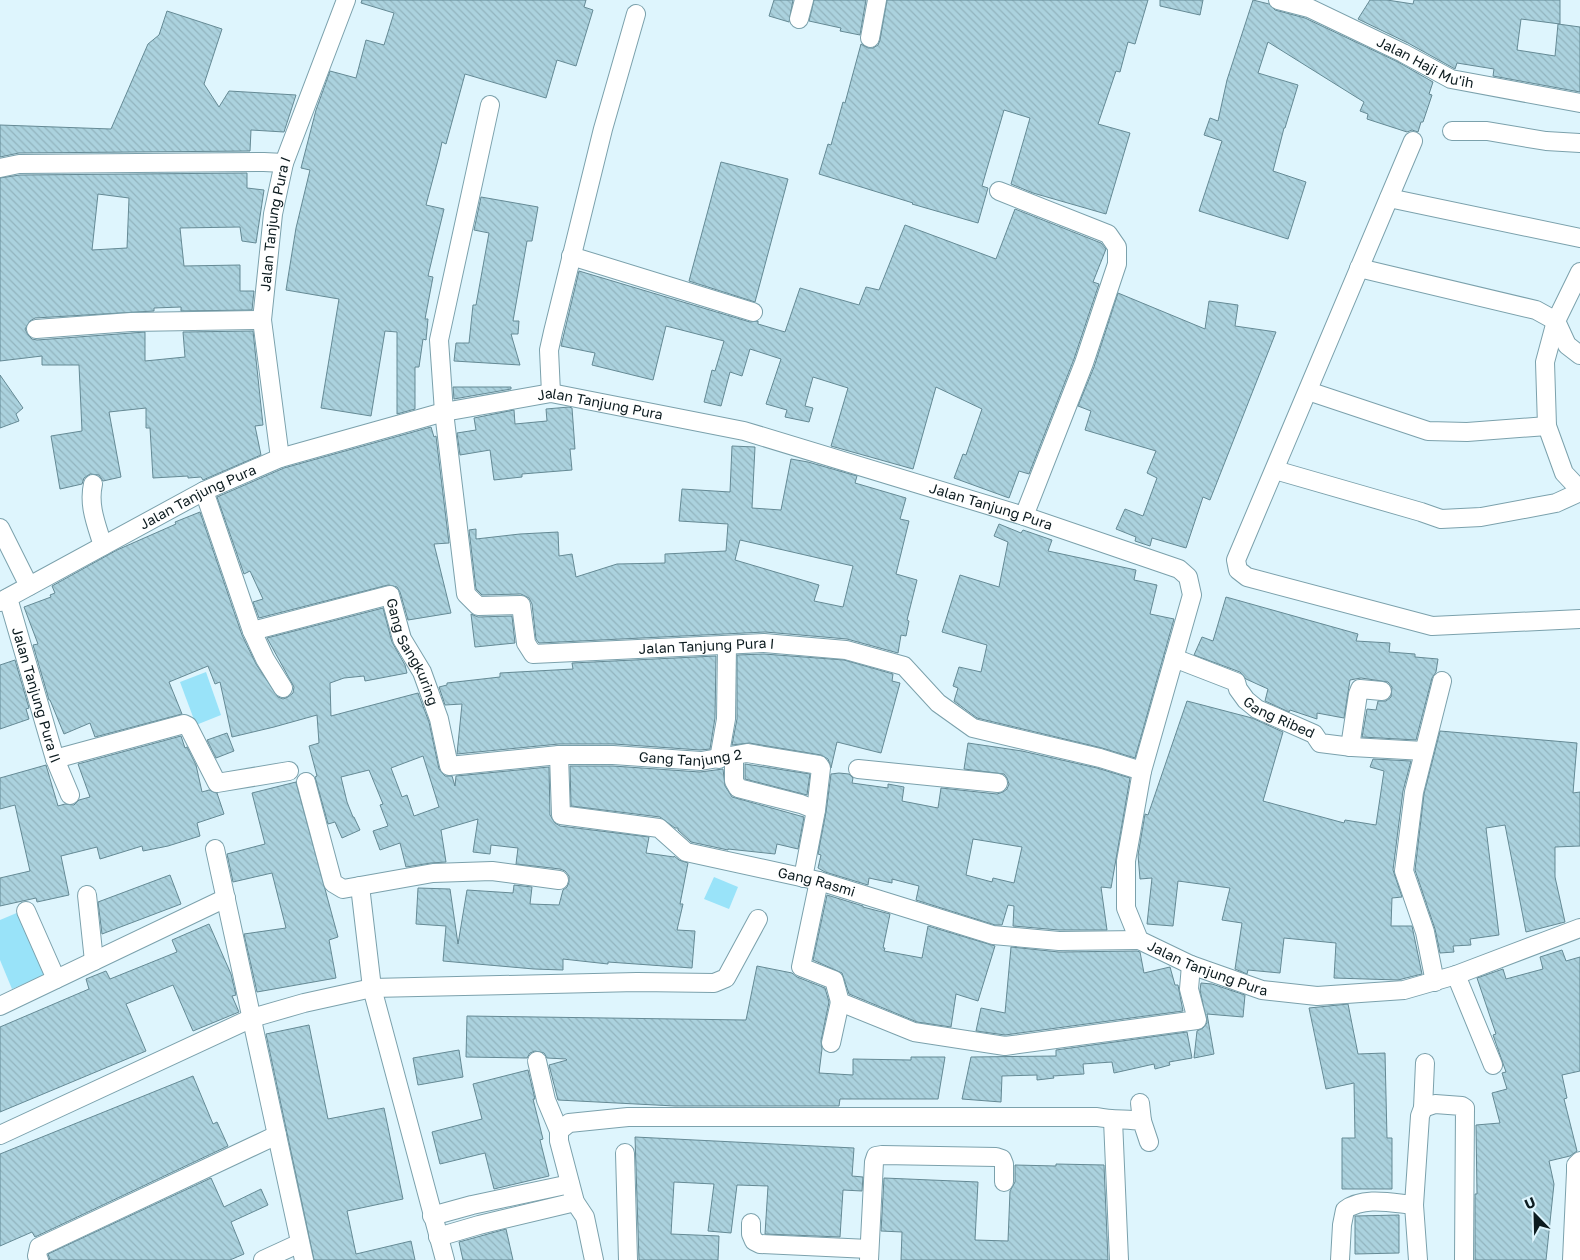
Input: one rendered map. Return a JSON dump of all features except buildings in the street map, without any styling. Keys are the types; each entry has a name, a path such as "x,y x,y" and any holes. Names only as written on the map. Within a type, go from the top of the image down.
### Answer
{"street":[{"name":"Jalan Tanjung Pura I","path":"280,458 262,320 273,214 284,163 346,0"},
{"path":"799,19 804,0"},
{"path":"870,38 877,0"},
{"name":"Jalan Haji Mu'ih","path":"1278,0 1309,8 1451,79 1580,103"},
{"path":"551,393 549,350 603,129 636,14"},
{"path":"444,412 439,340 490,105"},
{"path":"1452,131 1487,131 1546,141 1580,143"},
{"path":"1413,141 1236,560 1238,570 1247,577 1432,626 1580,619"},
{"path":"0,168 19,164 284,163"},
{"path":"999,190 1108,234 1117,247 1117,264 1084,363 1024,516"},
{"path":"1390,198 1580,238"},
{"path":"572,256 753,312"},
{"path":"1359,268 1536,310 1556,322 1567,344 1580,354"},
{"path":"1275,470 1441,519 1481,517 1556,503 1580,491 1564,473 1547,426 1545,362 1556,322 1580,272"},
{"path":"36,329 131,322 262,320"},
{"path":"1308,391 1428,431 1467,432 1547,426"},
{"name":"Jalan Tanjung Pura","path":"4,600 204,491 280,458 444,412 551,393 744,430 1024,516 1180,568 1188,577 1192,595 1142,771 1126,861 1126,908 1139,940 1191,966 1262,990 1317,996 1404,990 1435,982 1580,928"},
{"name":"Jalan Tanjung Pura I","path":"444,412 466,594 478,606 521,605 526,643 533,654 764,643 846,650 904,666 938,704 974,728 1100,758 1142,771"},
{"path":"93,484 90,494 91,508 103,546"},
{"path":"204,491 252,631 265,659 283,688"},
{"path":"0,528 29,586"},
{"name":"Gang Sangkuring","path":"252,631 390,595 402,639 422,672 439,719 448,766 559,755"},
{"name":"Jalan Tanjung Pura II","path":"4,600 55,759 184,724 188,726 217,783 289,770"},
{"path":"727,645 726,757 734,781 738,788 801,804 816,810 811,879 801,967 834,980 840,1002 831,1043"},
{"name":"Gang Ribed","path":"1174,658 1236,682 1246,700 1257,709 1314,734 1320,743 1350,747 1424,751"},
{"path":"1435,982 1425,932 1404,871 1414,792 1442,681"},
{"path":"1350,747 1360,689 1382,691"},
{"name":"Gang Tanjung 2","path":"559,755 701,761 747,753 819,765 821,768 816,810"},
{"name":"Gang Rasmi","path":"559,755 561,816 659,828 686,852 811,879 993,935 1059,941 1139,940"},
{"path":"55,759 70,795"},
{"path":"858,769 998,783"},
{"path":"306,782 333,882 343,889 433,873 492,871 559,880"},
{"path":"215,849 302,1251 263,1260"},
{"path":"360,886 372,988 444,1260"},
{"path":"88,895 94,961"},
{"path":"0,1006 226,898"},
{"path":"26,910 56,979"},
{"path":"0,1135 252,1018 304,1003 372,988 637,982 714,983 726,978 758,919"},
{"path":"840,1002 914,1032 1005,1046 1197,1020 1189,989 1191,966"},
{"path":"1456,975 1493,1065"},
{"path":"537,1061 546,1100 560,1131 559,1141 575,1202 585,1217 594,1260"},
{"path":"1418,1260 1414,1205 1425,1063"},
{"path":"1140,1103 1142,1121 1149,1142"},
{"path":"1423,1108 1435,1104 1462,1106 1465,1108 1464,1260"},
{"path":"560,1131 569,1123 628,1117 1097,1117 1113,1120 1142,1121"},
{"path":"1113,1120 1119,1260"},
{"path":"38,1260 39,1247 277,1135"},
{"path":"751,1222 751,1234 754,1241 760,1244 869,1255 876,1152 882,1155 996,1157 1002,1159 1004,1164 1004,1182"},
{"path":"625,1153 628,1260"},
{"path":"1572,1260 1576,1165 1580,1161"},
{"path":"432,1216 472,1205 570,1184"},
{"path":"438,1237 575,1202"},
{"path":"1340,1260 1345,1210 1354,1204 1371,1202 1414,1205"}],"shaded area":[{"path":"206,672 221,715 196,725 180,682"},
{"path":"714,877 738,887 729,909 704,899"},
{"path":"19,912 45,975 12,989 0,960 0,920"}]}
